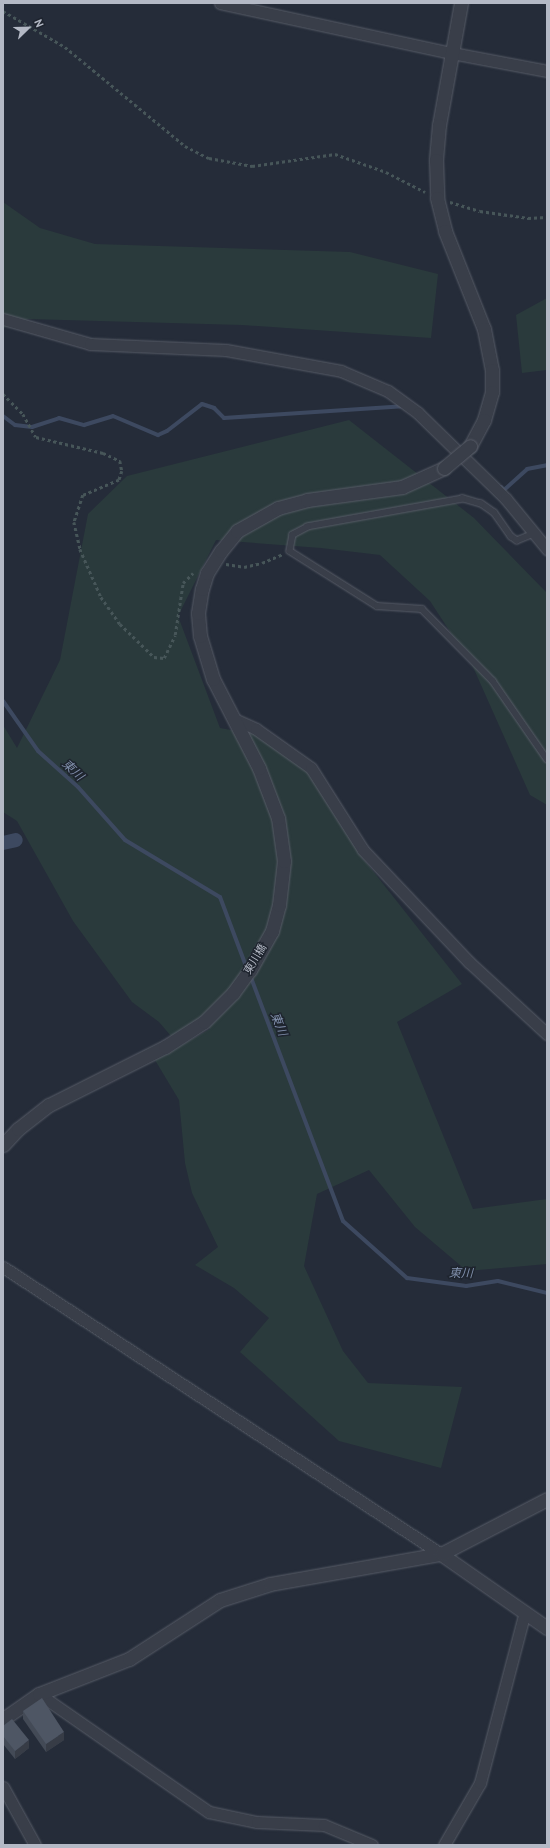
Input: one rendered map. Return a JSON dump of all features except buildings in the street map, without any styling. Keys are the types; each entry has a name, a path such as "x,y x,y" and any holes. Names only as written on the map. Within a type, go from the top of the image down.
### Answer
{"street":[{"path":"220,3 452,53 547,71"},
{"path":"437,198 439,125 460,3"},
{"name":"東川橋","path":"3,1145 18,1129 49,1105 165,1047 204,1022 233,993 261,951 272,931 282,883 282,838 278,818 270,792 213,679 200,636 198,613 202,588 214,563 237,531 278,508 308,500 402,487 444,468 470,446 484,420 492,392 492,370 484,329 445,231 437,198"},
{"path":"3,319 90,344 226,350 341,371 388,391 418,413 506,499 547,549"},
{"path":"234,719 256,729 310,768 363,850 469,962 547,1034"},
{"path":"3,1266 441,1554 547,1628"},
{"path":"3,1719 39,1694 129,1658 220,1600 270,1584 441,1554 547,1499"},
{"path":"444,1845 480,1783 525,1612"},
{"path":"39,1694 209,1812 257,1822 324,1825 372,1845"},
{"path":"3,1787 35,1845"}],"lane":[{"path":"534,534 517,541 511,537 494,513 481,504 463,499 308,527 293,535 290,551 377,606 422,609 494,681 547,759"}],"path":[{"path":"3,11 65,47 185,146 209,158 252,166 335,154 386,172 437,198 480,210 528,218 547,218"},
{"path":"3,394 23,414 36,437 103,453 120,461 122,471 118,480 83,495 74,522 80,549 101,597 120,624 154,657 164,658 175,635 183,583 192,573 214,563 244,567 262,563 290,551"}],"shaded area":[{"path":"3,202 40,228 95,244 350,252 438,274 431,338 242,325 28,319 3,328"},
{"path":"547,298 547,370 522,373 516,315"},
{"path":"349,420 474,518 547,593 547,805 530,795 473,667 430,601 380,555 321,548 216,540 178,616 220,728 264,736 308,769 358,852 462,984 397,1022 473,1209 547,1199 547,1264 467,1271 415,1227 369,1170 317,1194 304,1266 343,1351 368,1383 462,1387 441,1468 339,1441 240,1352 269,1318 234,1288 195,1265 218,1247 192,1193 185,1163 179,1100 155,1060 210,1029 205,1023 171,1036 159,1022 132,1002 73,921 17,821 3,812 3,725 17,748 60,660 88,514 127,476"}],"waterway":[{"path":"3,416 15,425 32,427 59,418 84,425 113,416 158,435 167,431 202,404 214,408 224,418 403,406"},
{"path":"501,487 504,490 527,469 547,465"},
{"name":"東川","path":"3,701 38,751 78,787 125,840 220,897 247,969"},
{"path":"3,843 16,840"},
{"name":"東川","path":"250,975 343,1221 407,1278 466,1286 498,1281 547,1293"}]}
